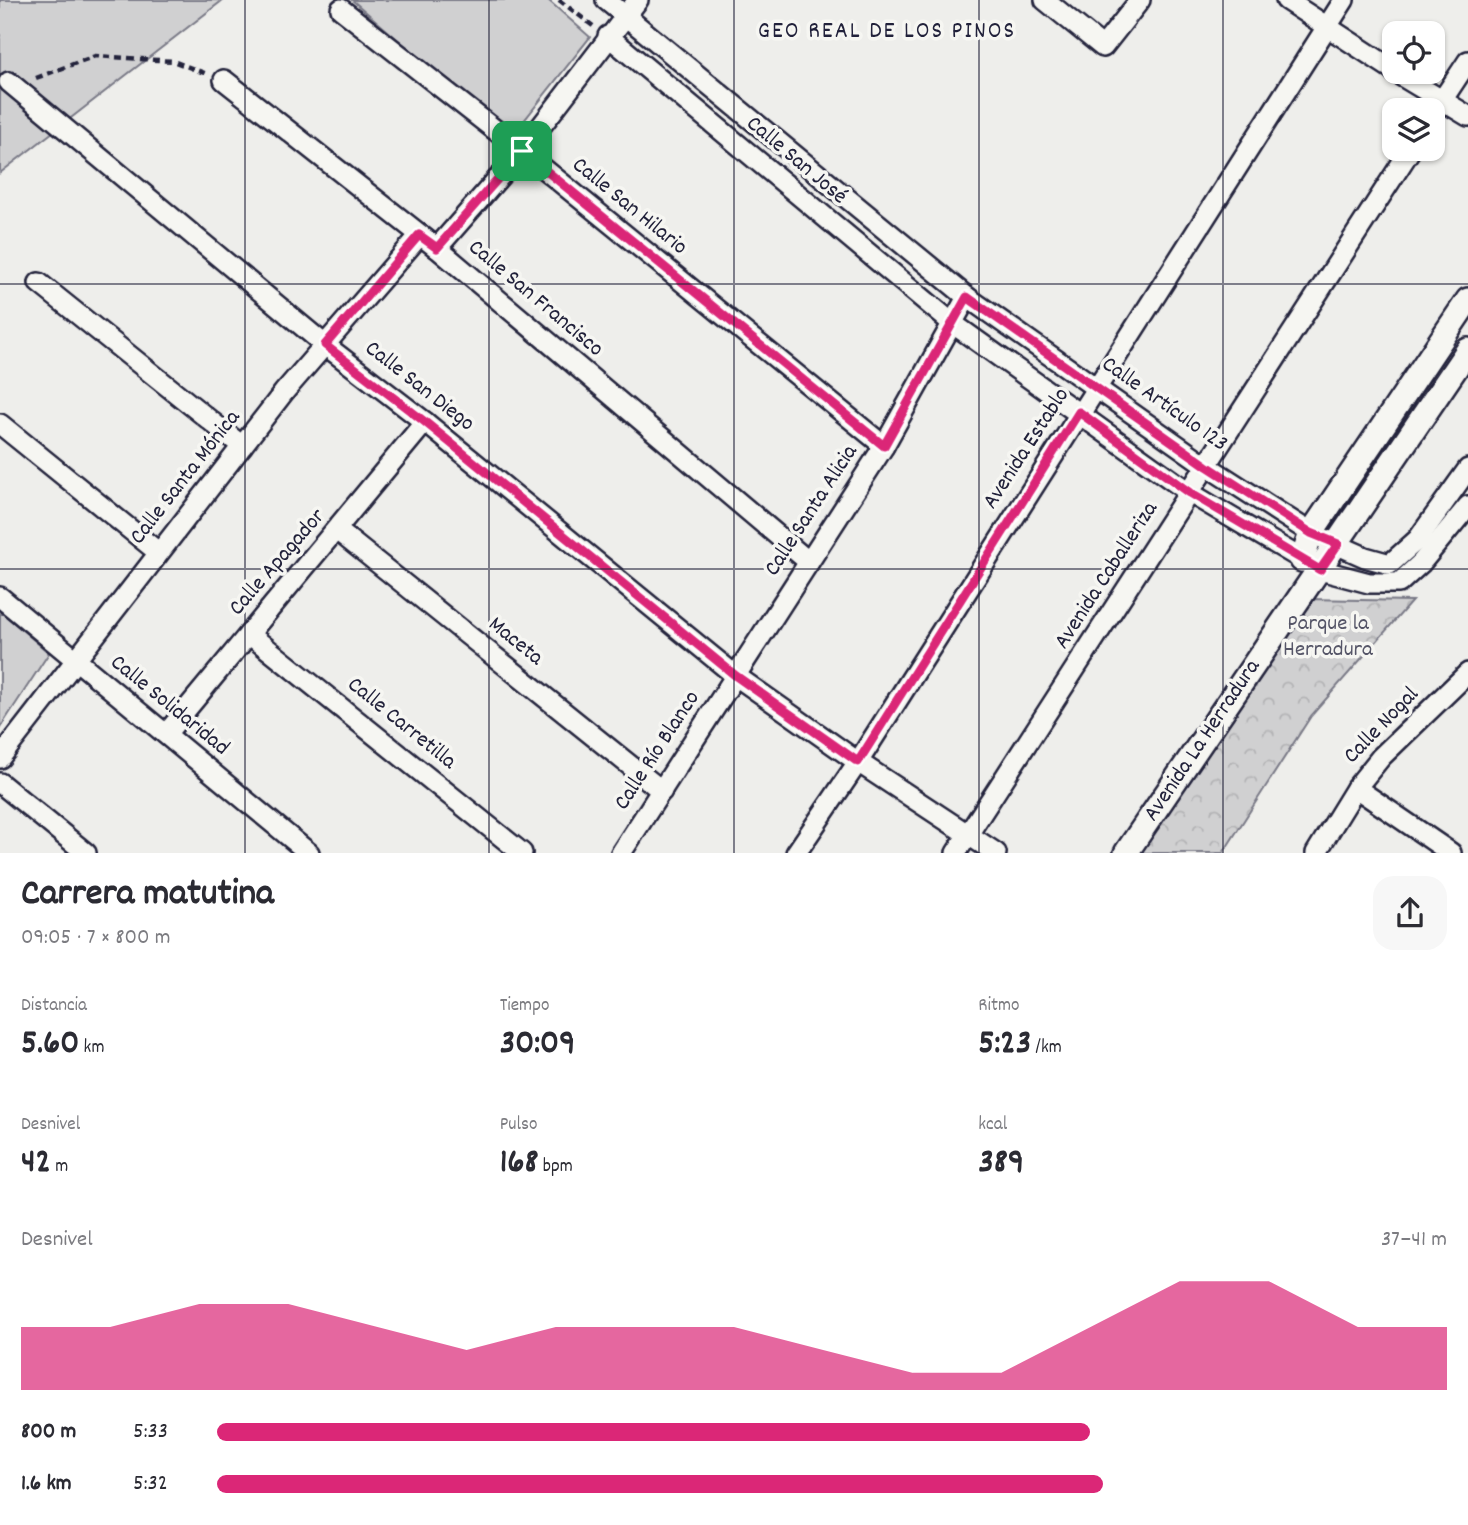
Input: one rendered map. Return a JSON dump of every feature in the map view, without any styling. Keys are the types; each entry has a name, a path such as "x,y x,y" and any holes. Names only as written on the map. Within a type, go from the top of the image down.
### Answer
{"street":[{"name":"Calle San José","path":"606,0 967,297"},
{"path":"437,248 522,151 638,0"},
{"path":"1045,0 1103,47 1140,0"},
{"path":"1286,0 1382,64"},
{"name":"Avenida Establo","path":"796,853 858,762 1343,0"},
{"name":"Calle San Hilario","path":"341,9 522,151 884,446"},
{"name":"Calle San José","path":"608,36 952,323"},
{"path":"1444,98 1468,61"},
{"name":"Calle San Francisco","path":"224,80 437,248 809,562"},
{"name":"Calle San Diego","path":"9,82 325,345 425,422 736,676 858,762 962,845 996,853"},
{"path":"1409,84 1425,98"},
{"path":"1445,110 1468,116"},
{"name":"Avenida Caballeriza","path":"962,845 1403,161"},
{"name":"Calle Santa Mónica","path":"0,758 242,446 419,235"},
{"path":"39,283 242,446"},
{"name":"Calle Santa Alicia","path":"736,676 884,446 967,297"},
{"name":"Calle Artículo 123","path":"967,297 1207,466 1311,533 1390,564 1418,539 1468,468"},
{"name":"Avenida La Herradura","path":"1311,565 1311,533 1468,300"},
{"path":"952,323 1190,493 1311,565 1369,583 1399,583 1421,564 1468,506"},
{"name":"Avenida La Herradura","path":"1126,853 1311,565 1338,544 1468,349"},
{"name":"Calle Apagador","path":"166,734 338,531 425,422"},
{"path":"0,424 158,552"},
{"name":"Maceta","path":"338,531 662,791"},
{"name":"Calle Solidaridad","path":"0,597 309,853"},
{"name":"Calle Carretilla","path":"249,634 522,853"},
{"name":"Calle Río Blanco","path":"621,853 736,676"},
{"name":"Calle Nogal","path":"1316,853 1356,788 1381,757 1466,680"},
{"path":"0,783 86,853"},
{"path":"1356,788 1451,853"}],"path":[{"path":"559,0 608,36"},
{"path":"9,82 49,75 95,56 173,61 224,80"}],"green space":[{"path":"0,0 223,0 0,173"},
{"path":"352,0 548,0 590,37 511,137"},
{"name":"Parque la Herradura","path":"1307,599 1412,601 1311,716 1223,853 1140,853"},
{"path":"0,611 49,653 0,728"}],"district":[{"name":"GEO REAL DE LOS PINOS","path":"887,32"}],"route":[{"path":"522,151 884,446 967,297 1207,466 1311,533 1338,544 1320,570 1190,493 1079,412 858,762 736,676 425,422 325,345 419,235 437,248 522,151"}]}
